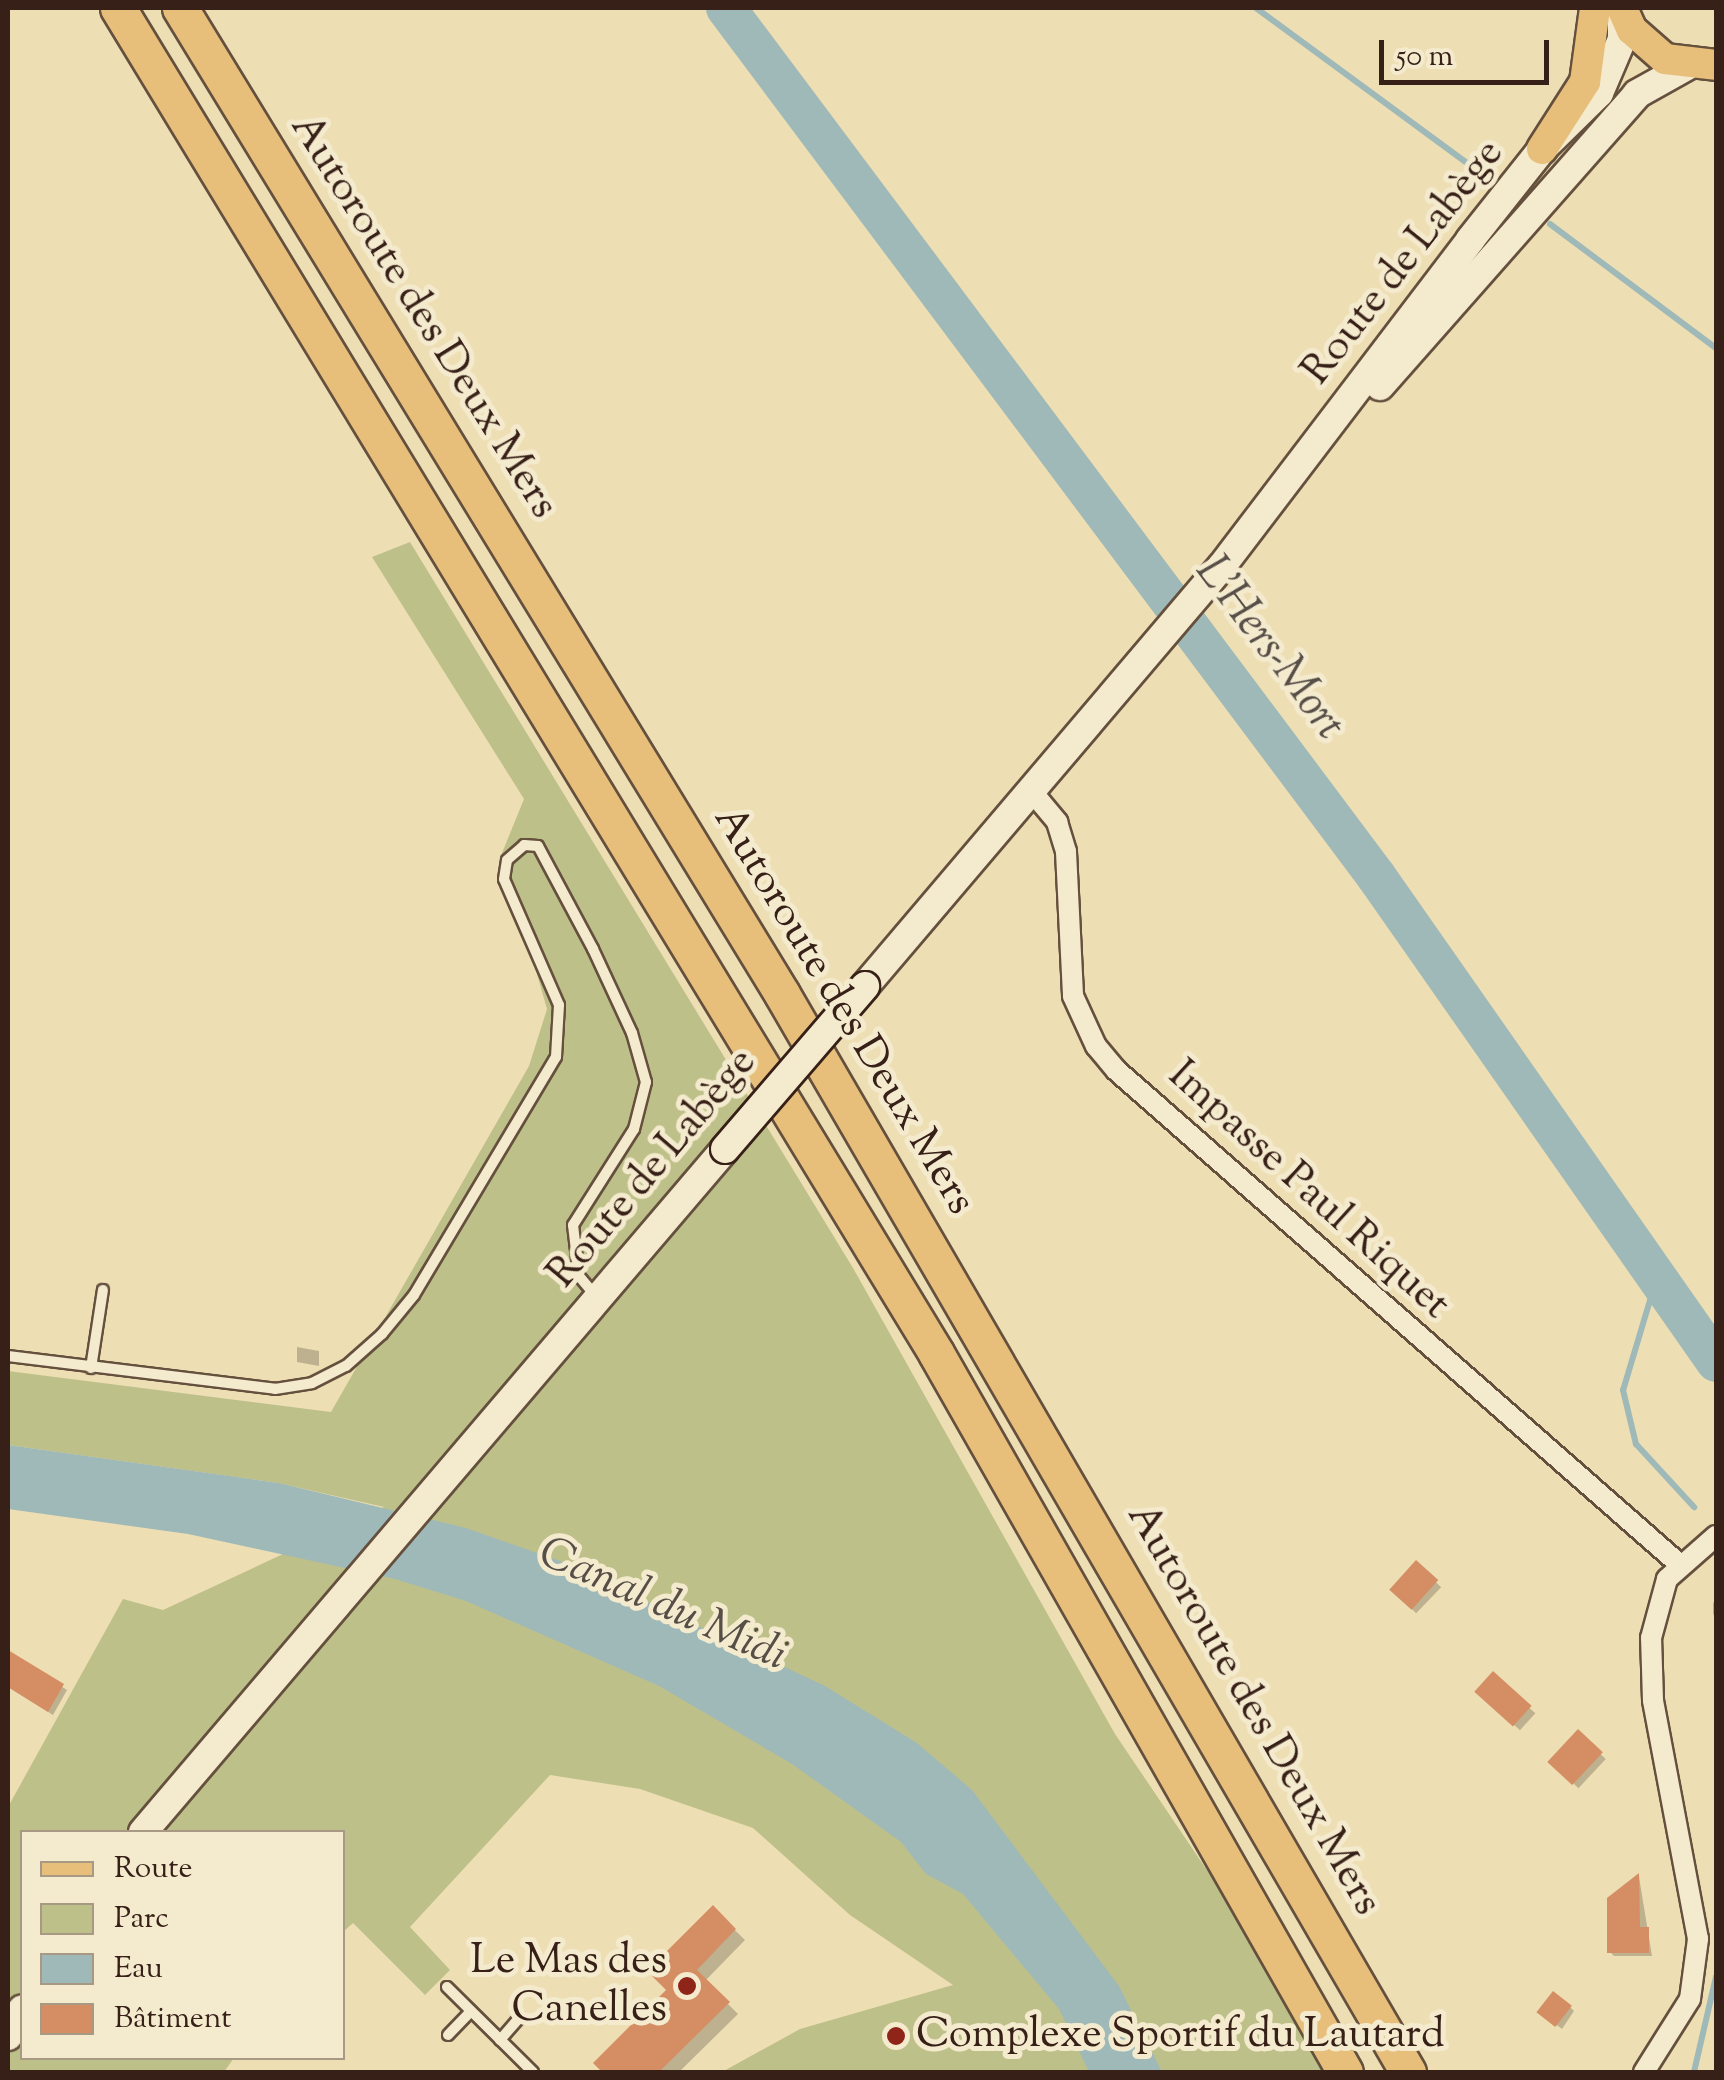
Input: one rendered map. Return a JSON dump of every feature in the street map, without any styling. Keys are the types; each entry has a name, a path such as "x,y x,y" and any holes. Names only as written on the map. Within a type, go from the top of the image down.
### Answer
{"highway":[{"path":"118,8 936,1353 1345,2072"},
{"name":"Autoroute des Deux Mers","path":"180,8 782,994 1136,1593 1408,2072"}],"main road":[{"path":"1542,149 1585,82 1613,8 1646,48 1702,66"}],"street":[{"name":"Route de Labège","path":"145,1830 445,1473 1033,793 1224,563 1638,94 1702,66"},
{"name":"Route de Labège","path":"1224,563 1542,149"},
{"name":"Impasse Paul Riquet","path":"1033,793 1057,822 1066,852 1068,972 1096,1046 1184,1132 1678,1563"},
{"path":"1644,2072 1679,2026 1697,1972 1692,1899 1650,1666 1658,1605 1678,1563 1716,1536"},
{"path":"8,2036 20,2014"}],"lane":[{"path":"8,1356 237,1389 312,1383 346,1366 403,1308 556,1056 560,1004 504,879 508,860 524,845 538,846 593,949 632,1033 646,1082 634,1129 573,1225 579,1276 598,1298"},
{"path":"91,1368 103,1290"},
{"path":"446,1987 532,2072"},
{"path":"448,2034 471,2011"},
{"path":"500,2040 520,2017"}],"green space":[{"path":"410,542 853,1268 1115,1734 1273,1968 1325,2072 722,2072 800,2029 953,1985 850,1915 753,1828 640,1789 550,1775 410,1927 450,1970 425,1995 353,1923 345,1930 345,1830 20,1830 20,2060 233,2060 224,2072 8,2072 8,1807 123,1599 163,1610 384,1507 278,1483 8,1445 8,1371 331,1412 529,1066 547,1009 502,853 524,799 372,557"}],"water":[{"path":"8,1445 279,1483 466,1528 560,1561 825,1686 917,1743 972,1790 1119,1986 1162,2072 1089,2072 1059,2009 963,1894 926,1874 901,1842 792,1764 659,1686 466,1601 395,1579 188,1534 8,1509"}],"building":[{"path":"1416,1560 1438,1580 1412,1610 1389,1590"},
{"path":"8,1650 64,1684 48,1712 8,1687"},
{"path":"1493,1671 1532,1706 1513,1727 1474,1692"},
{"path":"1578,1729 1603,1752 1572,1785 1547,1762"},
{"path":"1639,1873 1640,1927 1649,1927 1649,1953 1607,1953 1607,1898"},
{"name":"Le Mas des Canelles","path":"713,1905 736,1929 697,1970 730,2002 659,2072 602,2072 593,2063 666,1990 647,1971"},
{"path":"1553,1991 1572,2006 1555,2027 1536,2012"}],"waterway":[{"name":"L'Hers-Mort","path":"726,8 1376,876 1716,1362"},
{"path":"1256,8 1486,177"},
{"path":"1550,224 1716,348"},
{"path":"1657,1277 1623,1390 1636,1444 1694,1507"},
{"path":"1716,1604 1716,1613"},
{"path":"1694,2072 1716,1977"}],"place":[{"name":"Le Mas des Canelles","path":"687,1986"},
{"name":"Complexe Sportif du Lautard","path":"896,2036"}],"water label":[{"name":"Canal du Midi","path":"662,1606"}]}
